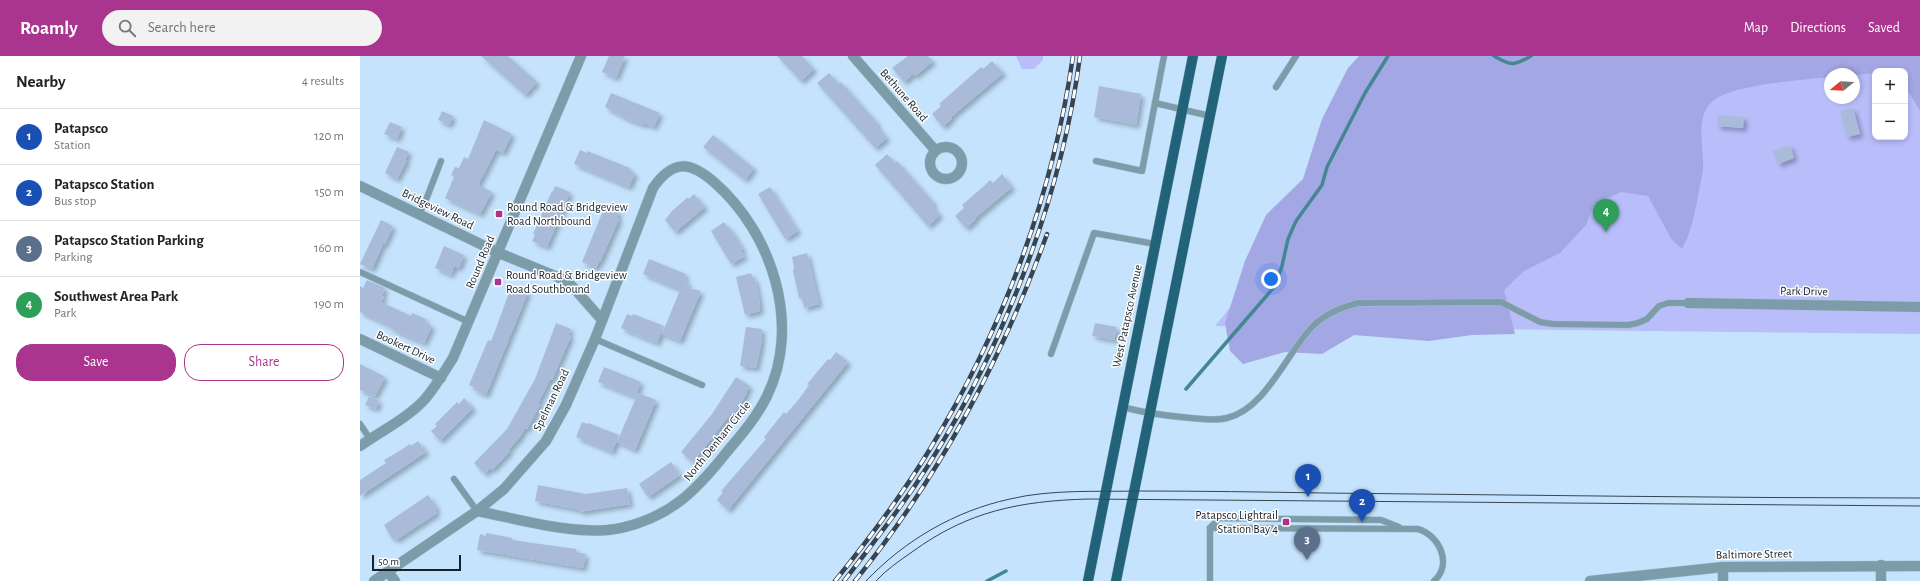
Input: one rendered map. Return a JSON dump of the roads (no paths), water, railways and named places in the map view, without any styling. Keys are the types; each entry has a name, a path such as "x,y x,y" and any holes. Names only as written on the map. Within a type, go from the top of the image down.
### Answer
{"main road":[{"name":"West Patapsco Avenue","path":"1088,581 1194,56"},
{"path":"1116,581 1222,56"}],"street":[{"name":"Round Road","path":"360,446 406,415 424,400 441,378 453,358 499,253 580,56"},
{"name":"Bethune Road","path":"853,56 935,150"},
{"name":"North Denham Circle","path":"477,511 572,529 596,530 620,528 641,522 666,511 688,496 705,479 752,420 767,396 777,367 782,344 782,317 777,291 760,238 748,218 714,182 696,169 687,166 670,168"},
{"name":"Spelman Road","path":"374,581 477,511 504,489 546,440 566,405 602,320 653,188 661,176 670,168"},
{"name":"Bridgeview Road","path":"360,186 499,253 560,278 572,286 602,320"},
{"name":"Park Drive","path":"1688,304 1920,307"},
{"name":"Bookert Drive","path":"360,340 441,378"},
{"path":"1881,565 1881,581"},
{"name":"Baltimore Street","path":"1590,581 1723,567 1920,566"},
{"path":"1723,567 1723,581"},
{"path":"388,572 395,581"}],"lane":[{"path":"1096,161 1142,171 1164,56"},
{"path":"1276,86 1296,56"},
{"path":"1155,103 1210,116"},
{"path":"418,214 424,205 441,161"},
{"path":"1051,354 1094,233 1155,244"},
{"path":"360,272 469,322"},
{"path":"1122,407 1149,414 1216,420 1229,418 1239,413 1263,395 1302,339 1314,325 1336,310 1358,303 1501,302 1540,322 1553,324 1628,325 1647,319 1659,306 1668,303 1688,304"},
{"path":"594,339 702,385"},
{"path":"360,424 370,439"},
{"path":"454,479 477,511"},
{"path":"1210,581 1210,528 1219,518 1381,520 1402,528"},
{"path":"1210,528 1402,528 1425,532 1439,544 1442,563 1441,572 1434,581"}],"waterway":[{"path":"1186,389 1275,286 1282,266 1288,239 1296,221 1322,185 1327,167 1365,93 1388,56"},
{"path":"1494,56 1512,64 1520,62 1531,56"},
{"path":"987,581 1006,571"}],"tram line":[{"path":"866,581 881,566 914,540 951,519 990,504 1026,496 1058,492 1185,491 1920,498"},
{"path":"876,581 888,569 933,538 974,518 1017,506 1063,500 1920,506"}],"railway":[{"path":"835,581 885,516 930,449 980,357 1002,309 1038,210 1064,108 1073,56"},
{"path":"844,581 914,487 944,439 972,388 998,335 1021,280 1041,225 1058,168 1071,112 1080,56"},
{"path":"855,581 886,541 914,500 966,415 1010,326 1047,234"}],"place":[{"name":"Round Road & Bridgeview Road Northbound","path":"499,214"},
{"name":"Southwest Area Park","path":"1606,232"},
{"name":"Round Road & Bridgeview Road Southbound","path":"498,282"},
{"name":"Patapsco","path":"1308,497"},
{"name":"Patapsco Lightrail Station Bay 4","path":"1286,522"},
{"name":"Patapsco Station","path":"1362,522"},
{"name":"Patapsco Station Parking","path":"1307,560"}]}
